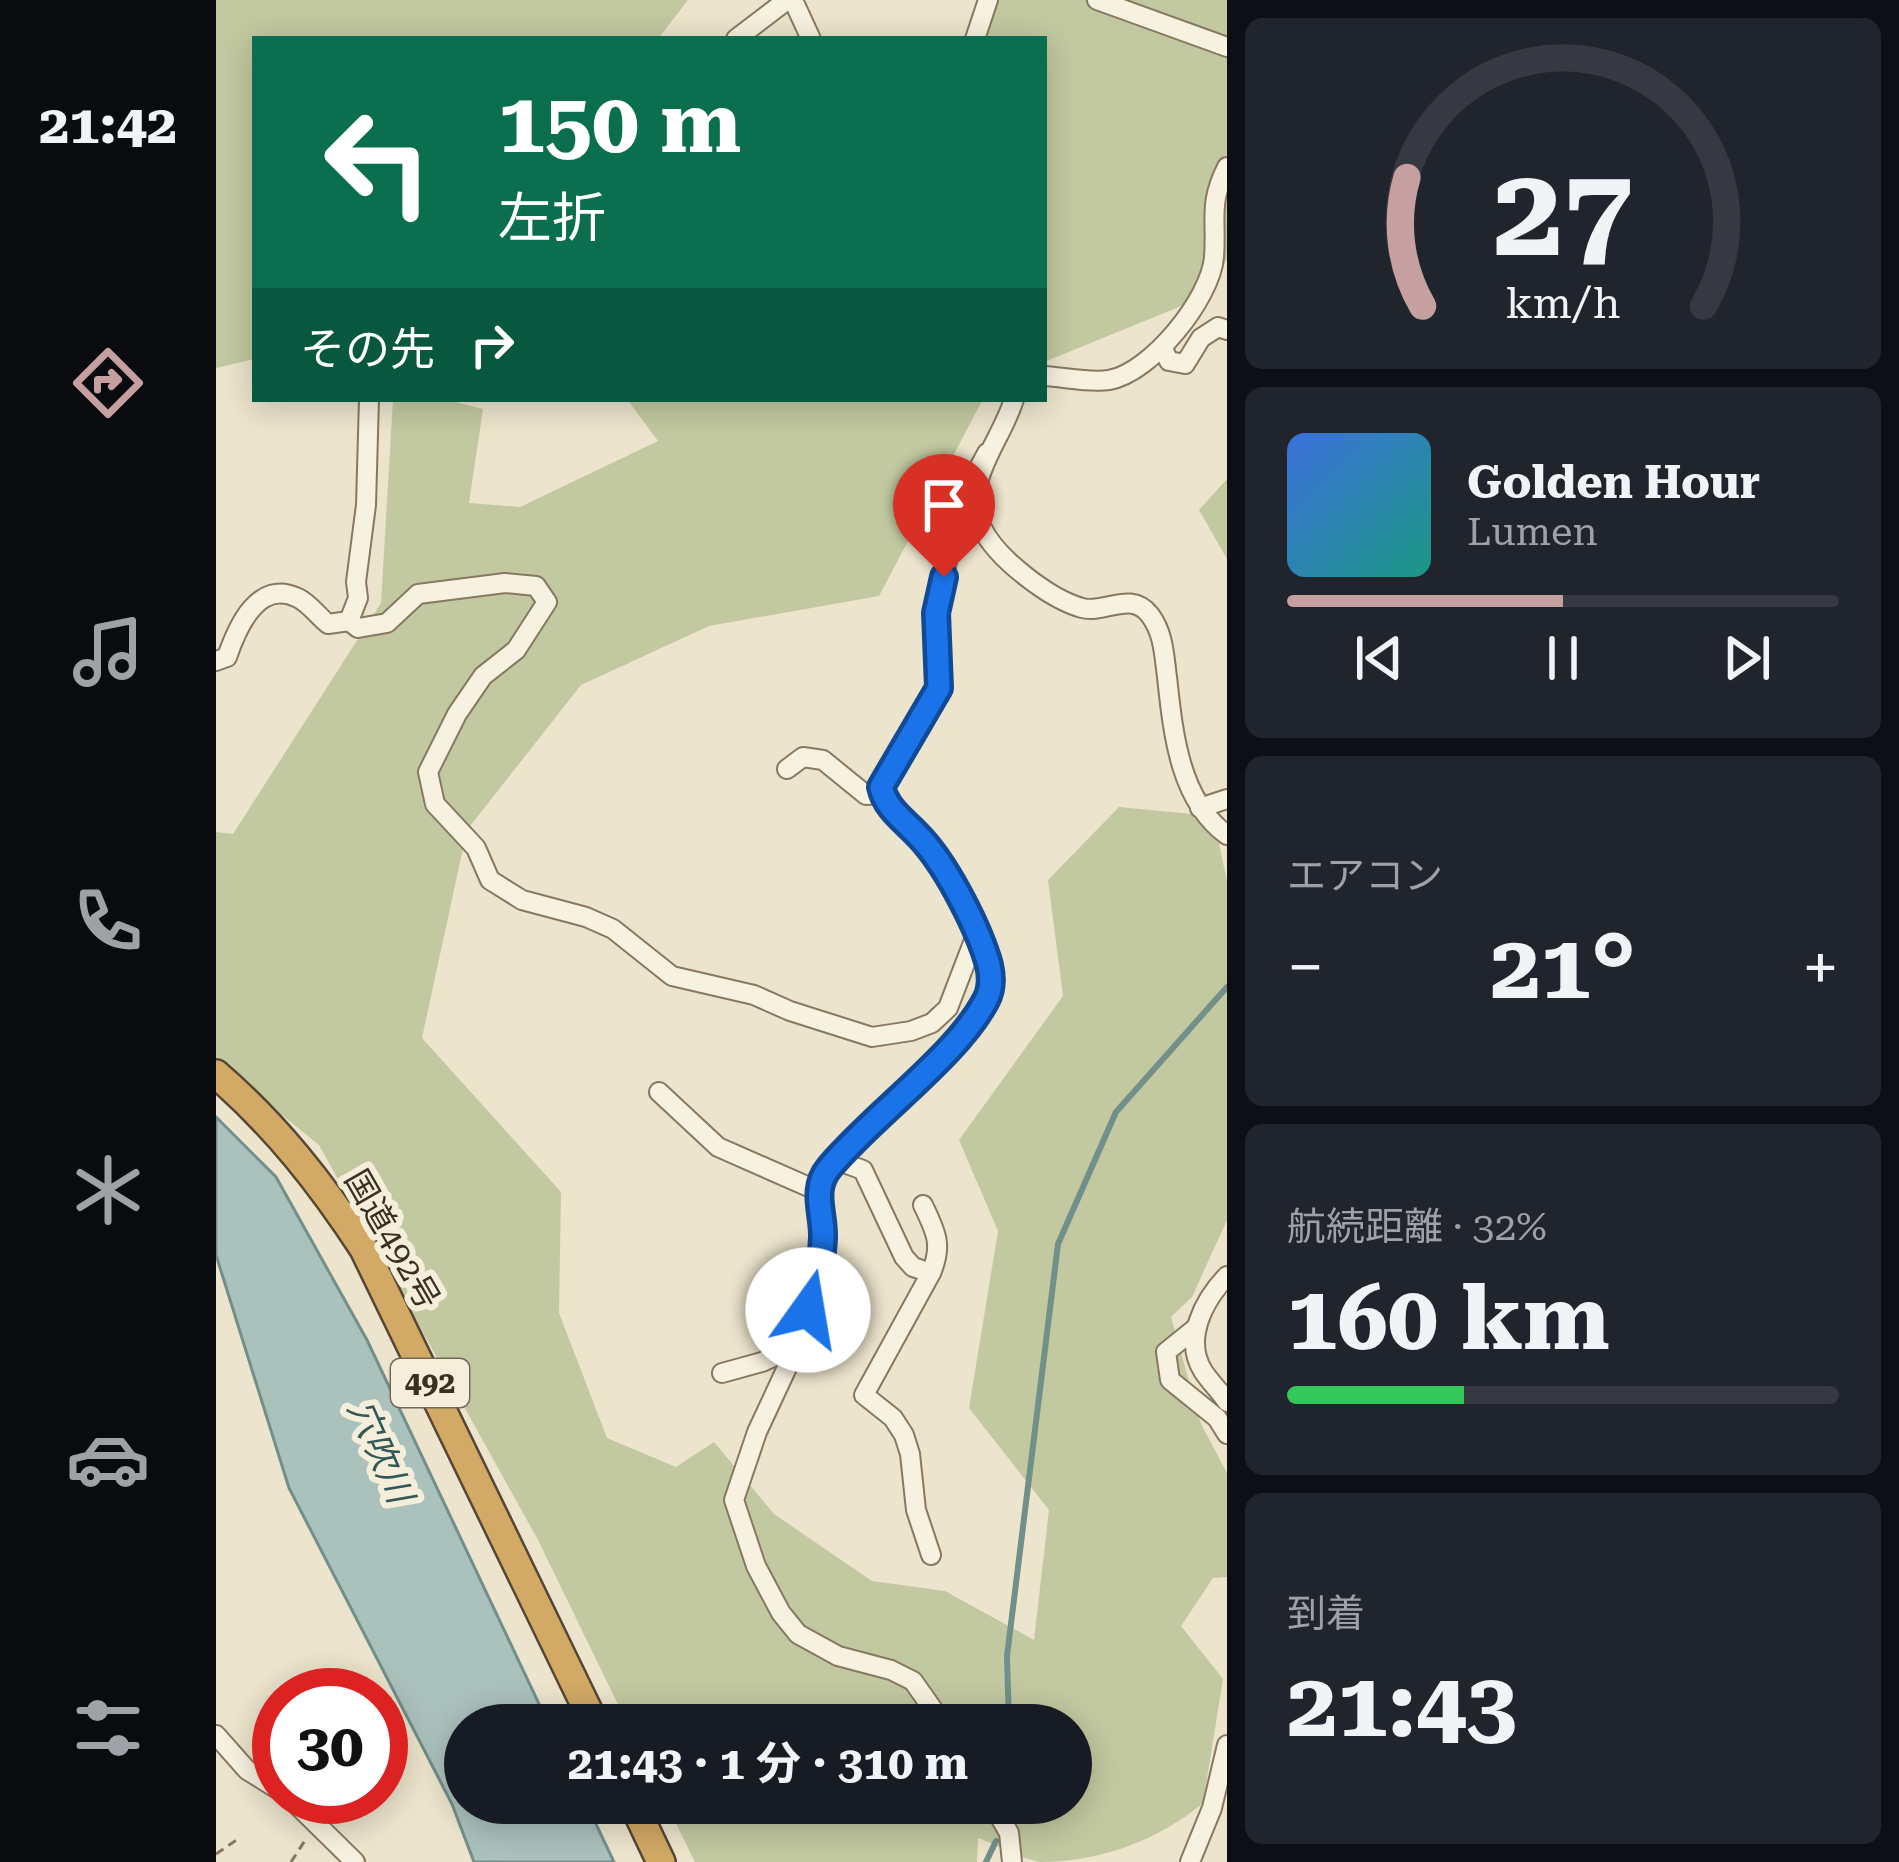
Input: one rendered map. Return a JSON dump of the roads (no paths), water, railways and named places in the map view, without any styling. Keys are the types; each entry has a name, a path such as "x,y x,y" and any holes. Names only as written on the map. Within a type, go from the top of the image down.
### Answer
{"highway":[{"name":"国道492号","path":"216,1074 275,1128 323,1186 364,1249 585,1704"},
{"path":"643,1824 661,1862"}],"street":[{"path":"740,36 790,0 809,36"},
{"path":"976,36 988,0"},
{"path":"1096,0 1227,46"},
{"path":"1047,376 1110,380 1138,368 1162,347 1190,312 1214,262 1212,209 1227,167"},
{"path":"1162,347 1168,362 1185,364 1201,338 1218,327 1227,330"},
{"path":"349,622 358,598 369,402"},
{"path":"929,1704 913,1681 838,1656 798,1634 757,1566 734,1501 818,1275 823,1238 820,1179 949,1047 988,997 992,981 944,868 885,804 881,787 939,688 936,613 959,505 1013,402"},
{"path":"987,453 975,499 982,527 993,544 1043,590 1086,610 1113,602 1148,611 1162,638 1179,756 1200,808 1227,835"},
{"path":"216,662 226,657 242,615 268,596 297,597 328,624 349,622 358,628 387,623 418,594 505,583 536,586 547,602 516,650 483,676 428,772 435,804 476,848 490,880 523,900 613,929 672,976 754,995 872,1036 911,1031 932,1023 948,1008 976,935"},
{"path":"787,769 803,758 823,760 866,795 883,794"},
{"path":"1200,808 1227,799"},
{"path":"659,1092 718,1147 818,1191"},
{"path":"836,1160 863,1170 904,1257 913,1267 932,1273"},
{"path":"923,1205 940,1250 864,1395 893,1418 904,1435 916,1510 931,1556"},
{"path":"1227,1276 1211,1292 1193,1348 1227,1402"},
{"path":"1197,1327 1166,1352 1170,1379 1217,1418 1227,1433"},
{"path":"722,1373 795,1347"},
{"path":"216,1735 252,1773"},
{"path":"1190,1862 1212,1808 1227,1745"},
{"path":"319,1824 355,1862"},
{"path":"1004,1824 1012,1862"}],"water":[{"name":"穴吹川","path":"216,1117 276,1177 367,1340 539,1704 444,1704 444,1788 408,1719 408,1668 382,1668 289,1488 216,1255"},
{"path":"460,1824 596,1824 614,1862 474,1862"}],"waterway":[{"path":"1008,1704 1007,1656 1058,1244 1116,1112 1227,987"},
{"path":"986,1862 996,1841"}]}
